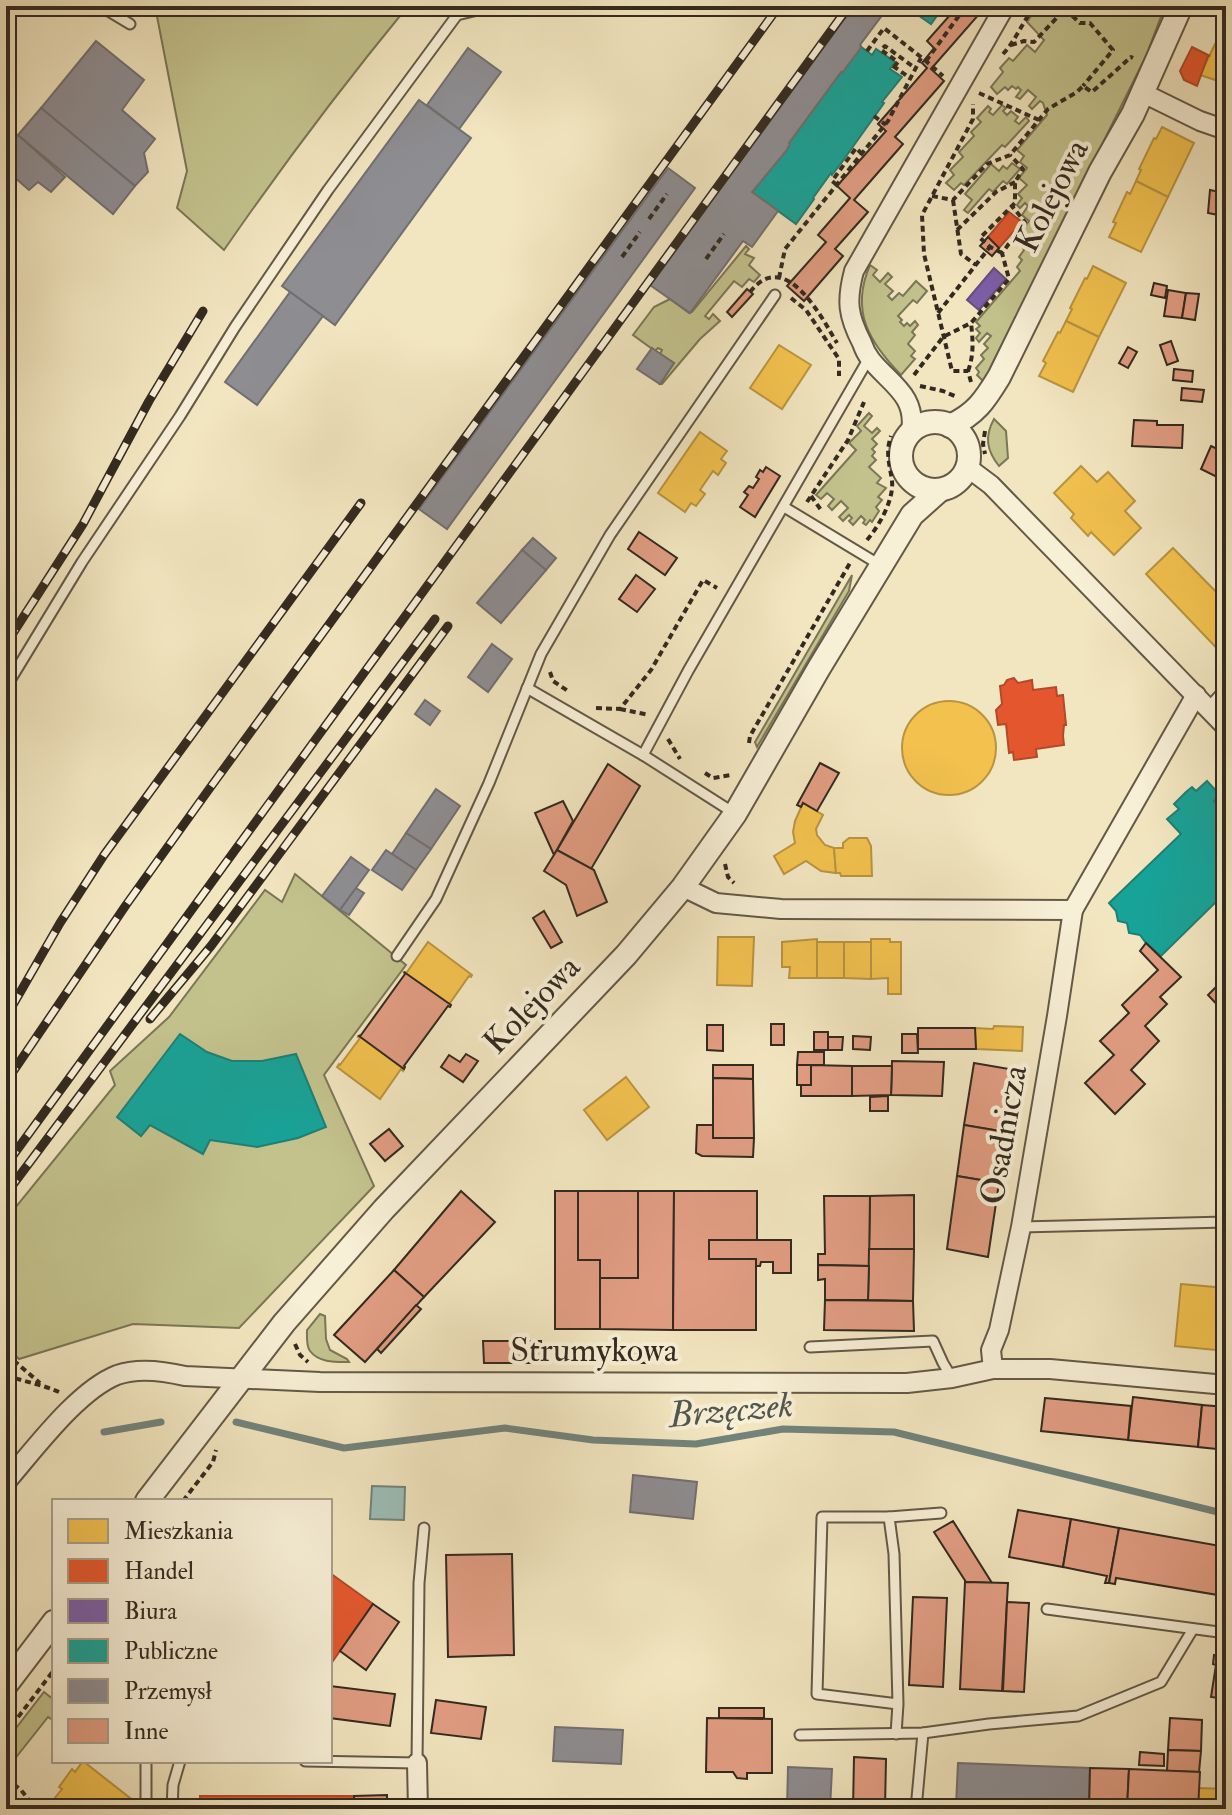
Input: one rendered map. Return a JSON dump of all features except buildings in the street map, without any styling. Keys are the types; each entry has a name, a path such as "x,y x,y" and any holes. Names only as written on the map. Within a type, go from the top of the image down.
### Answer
{"street":[{"path":"911,432 911,411 907,399 869,358 853,326 849,292 854,271 1005,6"},
{"name":"Kolejowa","path":"958,433 972,402 985,401 999,377 1068,235 1143,93 1181,6"},
{"path":"1143,93 1226,130"},
{"path":"929,423 941,423 958,433 969,458 963,476 956,482 929,488 910,480 901,461 901,450 911,432 929,423"},
{"path":"967,467 991,485 1226,727"},
{"name":"Kolejowa","path":"149,1499 284,1323 384,1209 626,955 683,887 735,814 812,679 929,488"},
{"name":"Osadnicza","path":"993,1369 991,1350 999,1330 1021,1227 1073,910 1202,701"},
{"path":"683,887 716,903 781,909 1073,910"},
{"name":"Strumykowa","path":"6,1482 72,1407 117,1376 135,1371 336,1382 907,1383 993,1369 1050,1369 1226,1385"},
{"path":"6,1685 52,1625"},
{"path":"417,1763 418,1809"}],"lane":[{"path":"100,6 130,24"},
{"path":"6,687 82,562 328,190 457,15 494,6"},
{"path":"397,956 436,899 489,783 541,654 610,535 778,292"},
{"path":"643,755 869,358"},
{"path":"784,507 881,565"},
{"path":"527,688 643,755 735,814"},
{"path":"1202,701 1226,688"},
{"path":"1021,1227 1226,1222"},
{"path":"810,1347 933,1341 952,1378"},
{"path":"898,1704 817,1694 822,1517 941,1513"},
{"path":"889,1517 894,1554 896,1734"},
{"path":"332,1761 417,1763 419,1583 424,1528"},
{"path":"408,1581 419,1583"},
{"path":"1047,1609 1226,1633"},
{"path":"800,1735 923,1733 1078,1716 1161,1682 1193,1629"},
{"path":"916,1809 923,1733"},
{"path":"146,1763 146,1809"},
{"path":"172,1809 173,1785 179,1763"}],"path":[{"path":"843,352 845,362 839,378 839,359 806,310 778,292 785,249 886,125 915,68 966,6"},
{"path":"953,200 987,164 1010,155 1048,109 1077,92 1113,50 1090,23 1080,23 1063,8 1034,42 1011,45"},
{"path":"867,51 884,28 956,89"},
{"path":"910,78 893,66 898,62 881,50 885,46 915,68"},
{"path":"1083,86 1092,92 1131,57 1142,63"},
{"path":"977,92 1039,120"},
{"path":"968,371 952,371 924,254 922,215 973,119 973,99"},
{"path":"874,116 886,125"},
{"path":"837,185 832,181 843,163 856,148 862,153"},
{"path":"957,230 996,192 1015,182 1023,169 1010,155"},
{"path":"910,380 943,337 971,323 1009,279 1005,274 1002,253 980,238 1015,203 1015,182"},
{"path":"649,219 667,194"},
{"path":"932,196 953,200"},
{"path":"953,200 961,254 976,265"},
{"path":"1002,253 1025,222 1012,206"},
{"path":"622,257 640,232"},
{"path":"706,259 724,234"},
{"path":"938,313 992,245"},
{"path":"750,292 761,280 779,277 788,280 813,304 839,345"},
{"path":"917,386 943,391 972,402 968,371 972,359 971,323"},
{"path":"798,515 848,440 868,393"},
{"path":"620,709 651,670 703,580 718,588"},
{"path":"541,654 552,658 550,669 553,681 573,694"},
{"path":"593,708 620,709 663,718 673,751 681,760"},
{"path":"702,772 713,778 733,774"},
{"path":"6,1354 42,1384"},
{"path":"6,1375 42,1384 68,1396"},
{"path":"6,1733 52,1673"},
{"path":"6,1778 21,1790 32,1809"}],"shaded area":[{"path":"155,6 408,6 313,126 224,250 177,208 187,171"},
{"path":"1038,6 1165,6 1146,56 984,382 977,375 979,372 976,368 984,359 981,355 988,348 984,344 991,336 987,333 979,342 976,338 980,333 976,329 980,326 976,322 1020,271 1017,267 1024,250 1019,242 1023,236 1020,233 1029,221 1022,215 1028,206 1025,203 1020,208 1017,205 1022,198 1018,194 1027,185 1019,178 1027,168 1020,162 1024,156 1017,150 1047,115 1040,101 1032,109 1029,106 1036,97 1028,90 1020,99 1016,97 1021,90 1018,87 1012,86 1008,90 1005,87 997,94 991,87 1009,58 1013,61 1027,45 1035,52 1044,40 1027,22"},
{"path":"1002,105 1007,115 1011,111 1018,117 1015,121 1019,124 1026,117 1029,121 964,185 961,183 954,190 946,183 954,175 950,170 963,157 959,152 974,136 971,132 981,122 977,118 988,106 993,115"},
{"path":"1012,163 1020,169 1007,184 1003,181 993,192 989,189 968,213 964,210 972,200 965,194 991,164 999,171 1003,166 1007,169"},
{"path":"746,246 749,249 745,254 754,258 749,265 760,275 754,282 749,279 742,287 734,281 705,316 709,319 713,314 720,321 660,384 674,363 660,354 662,350 658,348 655,351 633,335 654,307 670,299 692,312"},
{"path":"870,265 877,270 873,275 880,282 888,273 892,277 885,284 893,291 888,296 892,300 899,293 903,296 916,281 927,291 917,303 913,300 898,316 904,326 907,323 910,326 915,321 918,325 908,344 915,351 911,356 915,359 901,375 880,350 866,325 862,297"},
{"path":"869,413 872,416 864,426 872,433 877,428 880,431 872,439 877,444 872,449 876,460 869,467 881,478 877,483 886,488 878,497 882,500 876,507 879,511 872,522 870,520 866,525 861,516 853,525 849,515 843,521 839,517 848,508 841,501 832,510 828,506 834,499 827,493 821,499 816,495 856,450 849,443 861,431 857,426"},
{"path":"994,419 1006,431 1008,458 999,466 988,444"},
{"path":"852,575 849,591 757,747 755,742"},
{"path":"295,874 406,965 324,1075 374,1186 239,1328 133,1324 19,1359 6,1346 6,1219 115,1085 110,1071 169,1017 265,890 282,902"},
{"path":"320,1314 325,1316 330,1350 349,1362 323,1360 309,1349 307,1330"},
{"path":"44,1692 52,1698 52,1720 48,1717 6,1770 6,1741"}],"water":[{"path":"372,1486 405,1487 404,1520 370,1519"}],"waterway":[{"name":"Brzęczek","path":"104,1432 161,1422"},
{"name":"Brzęczek","path":"236,1422 344,1448 505,1428 593,1440 696,1444 783,1429 894,1432 1226,1514"}],"railway":[{"path":"6,1082 207,792 779,6"},
{"path":"6,1165 849,6"},
{"path":"6,644 83,524 149,401 203,311"},
{"path":"10,1010 104,855 361,503"},
{"path":"6,1194 435,619"},
{"path":"150,1019 211,946 448,626"}]}
